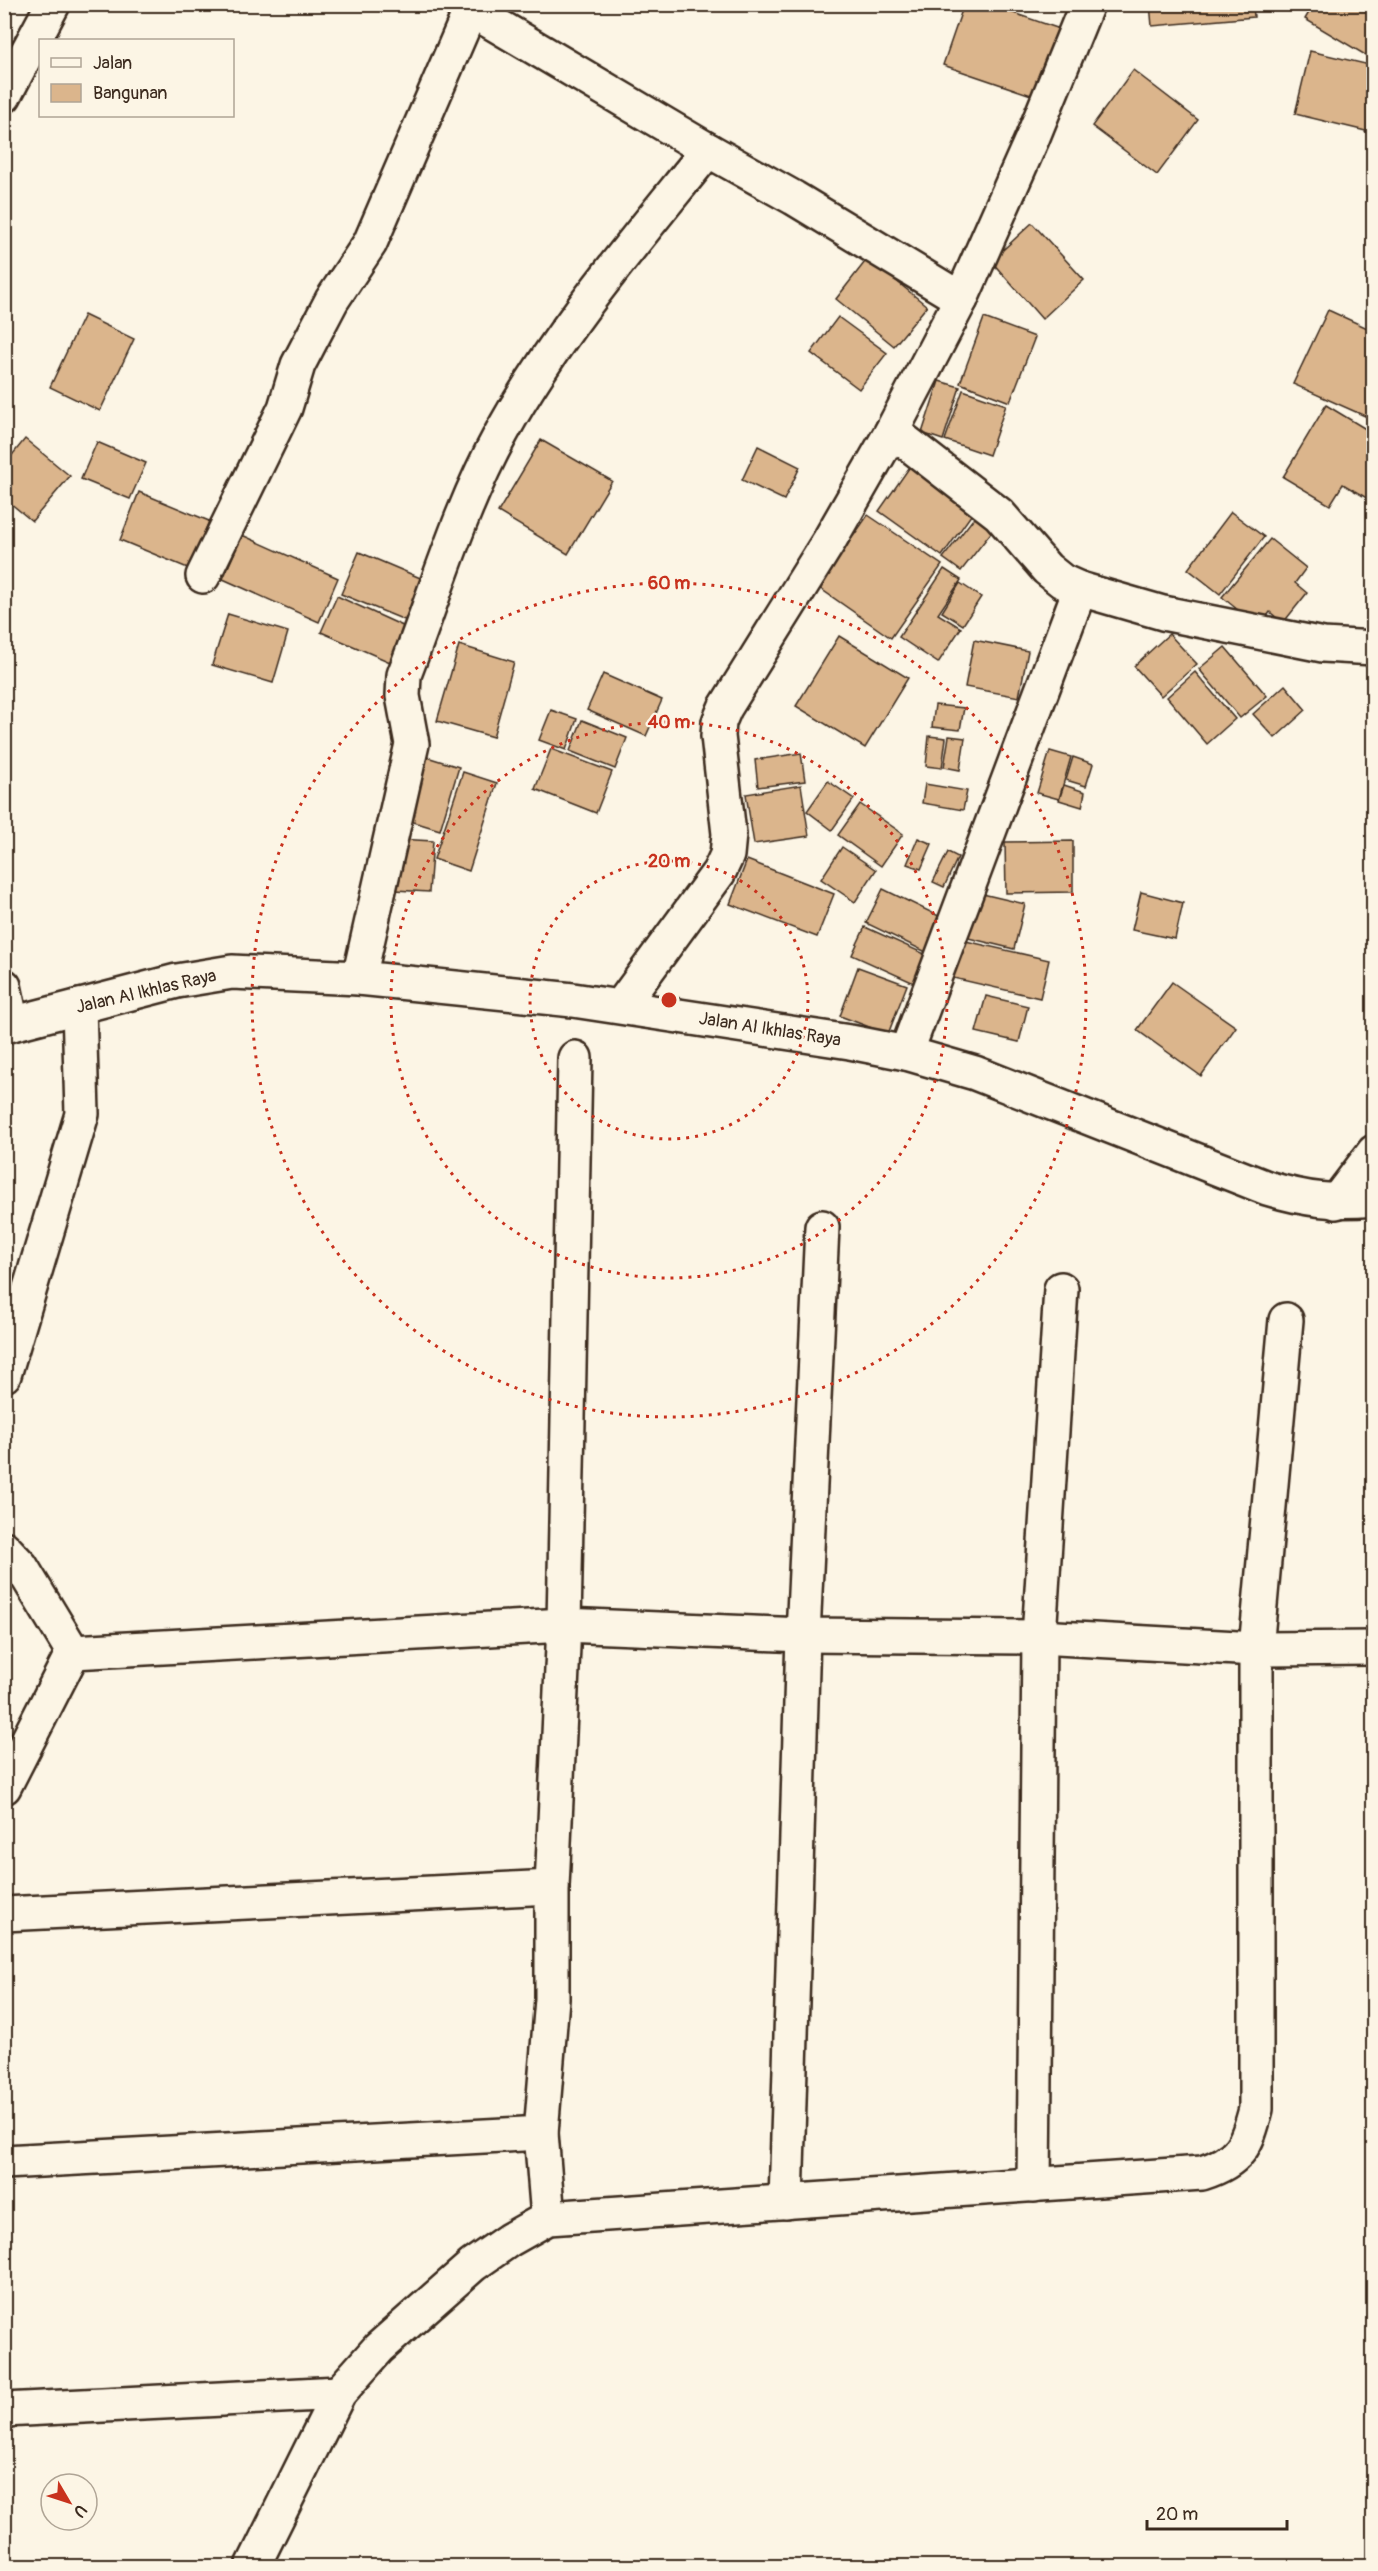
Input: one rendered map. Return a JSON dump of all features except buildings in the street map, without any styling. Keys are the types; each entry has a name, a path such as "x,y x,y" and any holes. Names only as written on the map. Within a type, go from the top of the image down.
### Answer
{"street":[{"path":"4,96 53,4"},
{"path":"621,1006 719,872 727,855 729,834 718,736 719,722 725,708 829,540 891,431 961,299 1032,139 1087,4"},
{"path":"203,576 285,408 298,365 332,300 370,243 466,7 708,150 795,198 961,299"},
{"path":"359,978 412,744 403,696 404,675 458,522 501,434 538,370 586,302 708,150"},
{"path":"891,431 999,514 1047,569 1062,581 1080,590 1163,613 1277,636 1323,645 1374,648"},
{"path":"906,1053 1080,590"},
{"name":"Jalan Al Ikhlas Raya","path":"8,1025 177,981 232,972 359,978 621,1006 906,1053 975,1073 1267,1188 1296,1197 1336,1202 1374,1199"},
{"path":"4,986 8,1025"},
{"path":"4,1375 82,1114 79,1006"},
{"path":"548,2217 541,2133 552,1999 552,1887 564,1625 575,1058"},
{"path":"1336,1202 1374,1152"},
{"path":"786,2202 803,1635 822,1227"},
{"path":"1034,2185 1039,1637 1061,1289"},
{"path":"253,2566 339,2393 379,2348 473,2265 548,2217 1202,2173 1230,2160 1249,2139 1256,2109 1257,2081 1256,1649 1286,1320"},
{"path":"4,1548 21,1566 73,1652"},
{"path":"73,1652 564,1625 803,1635 1039,1637 1256,1649 1374,1648"},
{"path":"4,1787 73,1652"},
{"path":"4,1914 552,1887"},
{"path":"4,2162 541,2133"},
{"path":"4,2410 339,2393"}]}
